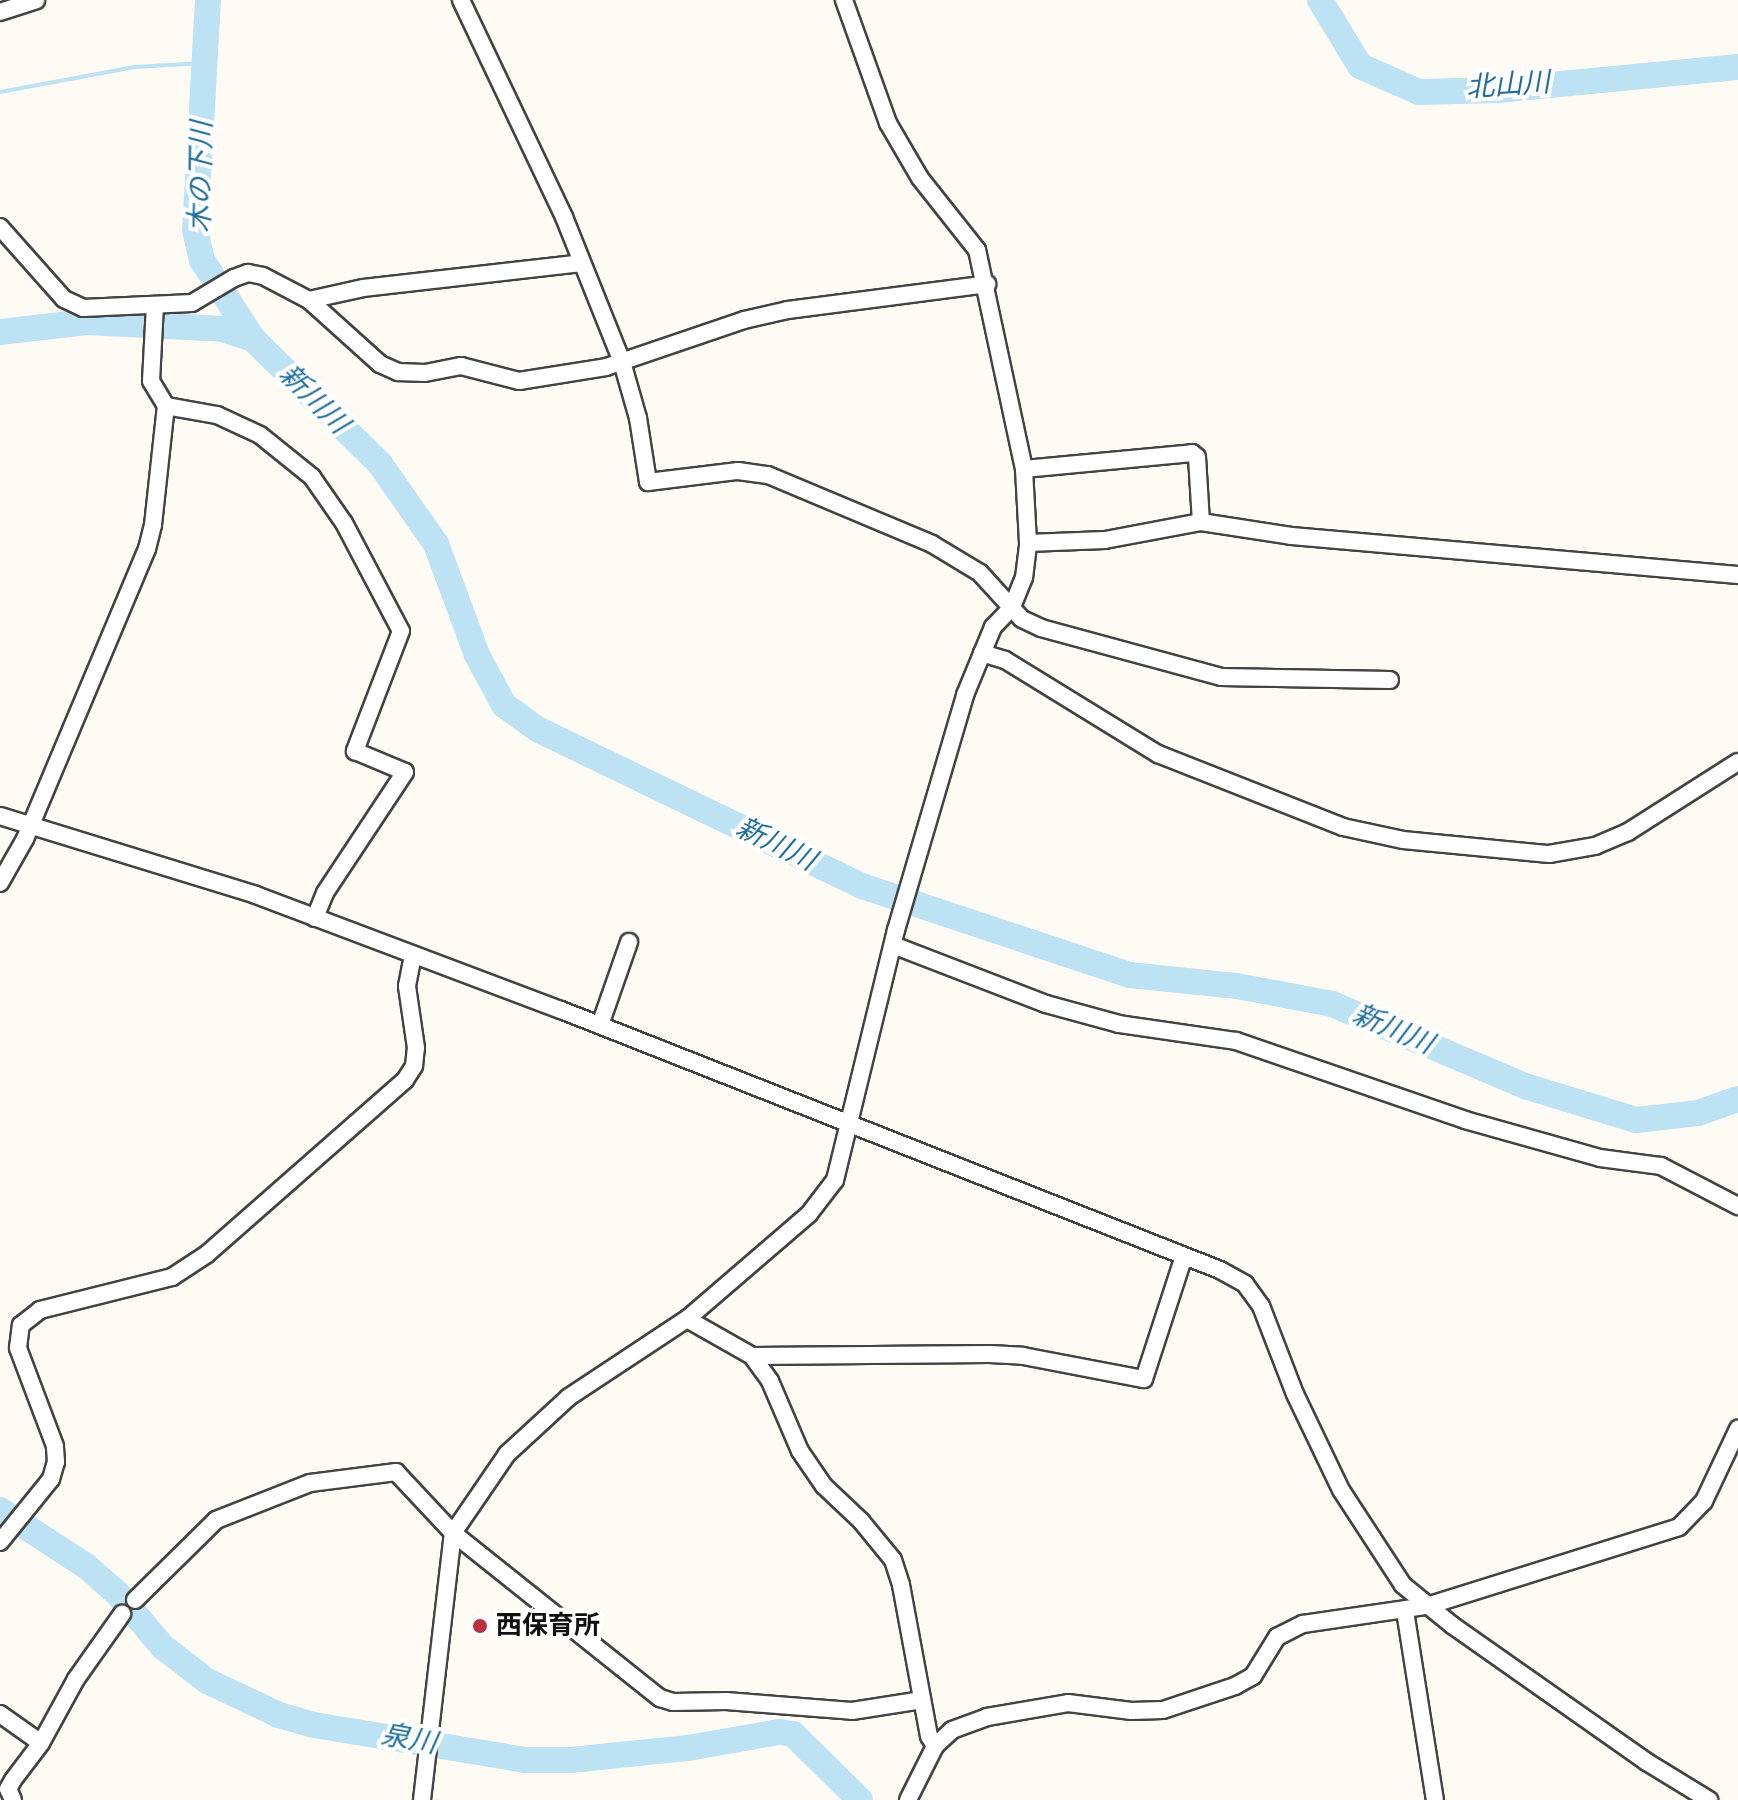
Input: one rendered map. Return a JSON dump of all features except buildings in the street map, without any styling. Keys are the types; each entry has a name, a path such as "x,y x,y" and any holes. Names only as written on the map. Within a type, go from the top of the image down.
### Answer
{"street":[{"path":"0,12 36,0"},
{"path":"461,0 564,217 622,362 638,418 648,482 738,471 768,475 932,544 980,573 1022,619 1041,628 1221,677 1390,680"},
{"path":"422,1800 453,1533 507,1454 569,1397 687,1319 826,1195 835,1180 895,937 965,695 993,627 1012,607 1024,578 1028,543 1024,469 987,284 977,250 920,178 883,113 844,0"},
{"path":"0,227 64,299 83,308 155,309 192,303 248,273 263,276 309,300 380,364 398,372 425,373 461,366 519,381 622,362 744,320 788,310 987,284"},
{"path":"309,300 363,288 582,263"},
{"path":"0,883 31,824 147,549 153,525 166,406 151,381 155,309"},
{"path":"166,406 217,415 260,435 312,477 344,523 401,631 355,751 405,772 325,893 315,918"},
{"path":"1024,469 1192,453 1197,457 1201,522"},
{"path":"1028,543 1105,540 1201,522 1291,536 1738,575"},
{"path":"982,653 1005,660 1158,754 1343,827 1403,840 1549,854 1595,846 1628,832 1738,762"},
{"path":"0,816 256,895 600,1025 1184,1256 1245,1284 1261,1306 1295,1394 1341,1490 1403,1585 1427,1606 1647,1762 1709,1800"},
{"path":"895,937 1046,1004 1119,1024 1236,1041 1465,1120 1600,1158 1661,1166 1738,1206"},
{"path":"600,1025 629,942"},
{"path":"0,1542 51,1479 56,1462 55,1446 18,1348 21,1325 40,1310 172,1277 207,1254 405,1080 414,1066 416,1048 407,986 413,955"},
{"path":"752,1356 990,1354 1023,1356 1144,1379 1184,1256"},
{"path":"687,1319 752,1356 770,1381 800,1451 824,1486 861,1521 893,1560 929,1736 935,1746"},
{"path":"908,1800 935,1746 952,1730 987,1717 1068,1703 1131,1711 1163,1710 1235,1686 1253,1676 1277,1637 1303,1624 1427,1606 1679,1527 1704,1501 1738,1429"},
{"path":"135,1600 216,1520 310,1483 343,1476 396,1472 453,1533 660,1698 673,1702 726,1701 852,1711 922,1700"},
{"path":"1405,1611 1435,1800"},
{"path":"13,1800 8,1789 41,1743 76,1679 122,1614"},
{"path":"0,1714 41,1743"}],"waterway":[{"name":"木の下川","path":"208,0 195,230 202,260 253,339"},
{"name":"北山川","path":"1320,0 1360,66 1419,92 1498,90 1738,67"},
{"path":"0,92 135,67 204,63"},
{"name":"新川川","path":"0,332 86,322 222,329 253,339 380,464 436,544 477,655 504,705 537,729 862,886 1130,975 1237,986 1332,1004 1528,1087 1636,1120 1698,1113 1738,1099"},
{"name":"泉川","path":"0,1510 86,1566 118,1594 163,1647 207,1681 279,1715 314,1725 525,1760 571,1760 688,1748 779,1732 793,1734 860,1800"}],"place":[{"name":"西保育所","path":"480,1626"}]}
